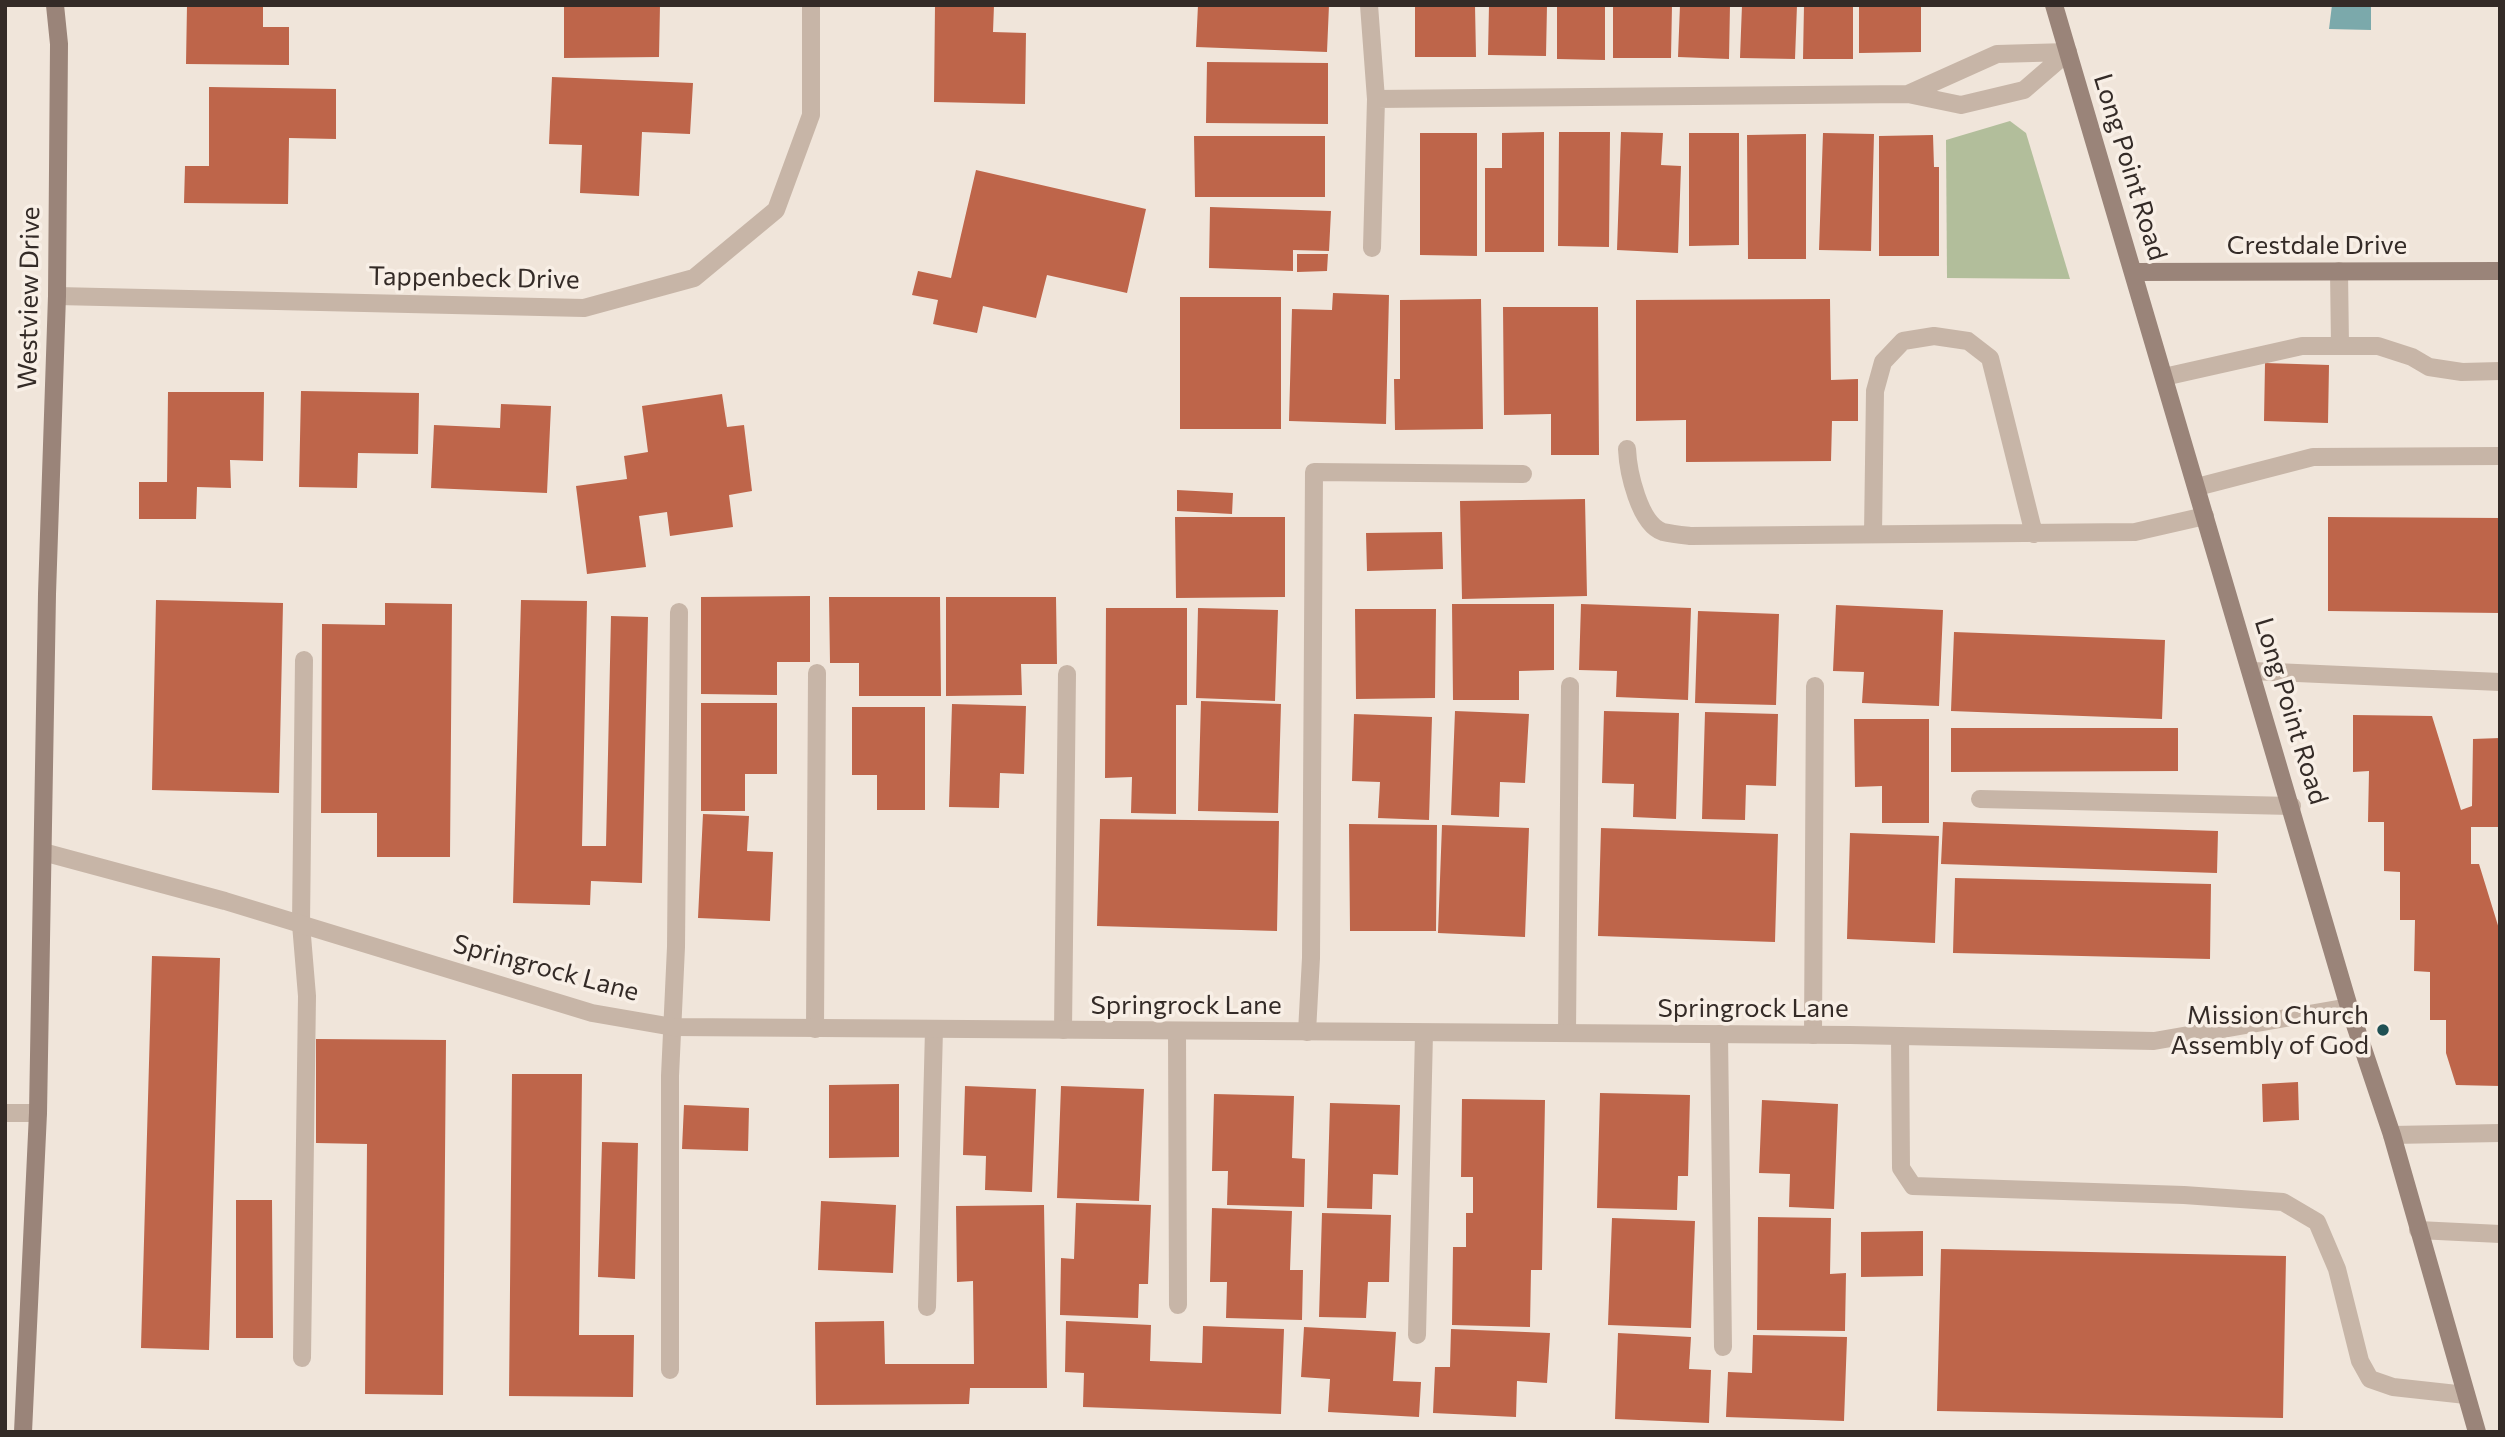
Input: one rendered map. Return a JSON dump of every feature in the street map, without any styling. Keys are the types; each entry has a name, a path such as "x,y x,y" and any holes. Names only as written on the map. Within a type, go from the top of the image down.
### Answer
{"main road":[{"name":"Westview Drive","path":"23,1432 38,1113 47,594 57,296 59,44 55,5"},
{"name":"Long Point Road","path":"2054,5 2349,1007 2392,1135 2477,1432"},
{"name":"Crestdale Drive","path":"2134,272 2500,271"}],"street":[{"name":"Tappenbeck Drive","path":"57,296 584,308 694,278 776,210 811,115 811,5"},
{"path":"1370,5 1376,99 1372,248"},
{"path":"1376,99 1908,94 1961,105 2024,90 2068,52"},
{"path":"1908,94 1997,54 2068,52"},
{"path":"2339,271 2340,346"},
{"path":"1873,534 1875,391 1883,362 1903,341 1934,336 1968,341 1990,358 2034,534"},
{"path":"2164,377 2302,346 2378,346 2412,357 2428,367 2462,372 2500,371"},
{"path":"1627,449 1628,465 1642,512 1660,531 1691,536 2135,532 2205,516"},
{"path":"2197,487 2313,457 2500,456"},
{"path":"1307,1032 1311,958 1314,472 1523,474"},
{"path":"670,1370 670,1076 676,947 679,612"},
{"path":"302,1358 307,996 301,924 304,660"},
{"path":"2252,671 2500,682"},
{"path":"815,1029 817,673"},
{"path":"1063,1030 1067,674"},
{"path":"1567,1033 1570,686"},
{"path":"1812,1035 1815,686"},
{"path":"1980,799 2292,806"},
{"name":"Springrock Lane","path":"43,852 301,924 592,1013 673,1027 1719,1034 2154,1041 2349,1007"},
{"path":"927,1307 934,1030"},
{"path":"1177,1031 1178,1305"},
{"path":"1417,1335 1424,1033"},
{"path":"1719,1034 1723,1347"},
{"path":"1900,1036 1901,1168 1913,1186 2185,1195 2283,1202 2317,1222 2337,1269 2360,1361 2370,1379 2393,1387 2466,1395"},
{"path":"5,1113 38,1113"},
{"path":"2392,1135 2500,1133"},
{"path":"2418,1230 2500,1234"}],"green space":[{"path":"2010,121 2026,133 2070,279 1947,278 1946,140"}],"water":[{"path":"2332,5 2371,5 2371,30 2329,29"}],"building":[{"path":"187,5 263,5 263,27 289,27 289,65 186,64"},
{"path":"564,5 660,5 659,57 564,58"},
{"path":"935,5 994,5 993,32 1026,33 1025,104 934,102"},
{"path":"1198,5 1329,5 1327,52 1196,47"},
{"path":"1415,5 1475,5 1476,57 1415,57"},
{"path":"1489,5 1547,5 1546,56 1488,55"},
{"path":"1557,5 1605,5 1605,60 1557,59"},
{"path":"1613,5 1672,5 1671,58 1613,58"},
{"path":"1680,5 1730,5 1729,59 1678,57"},
{"path":"1742,5 1797,5 1795,59 1740,58"},
{"path":"1804,5 1853,5 1853,59 1803,59"},
{"path":"1859,5 1921,5 1921,52 1859,53"},
{"path":"1207,62 1328,63 1328,124 1206,123"},
{"path":"552,77 693,83 690,134 642,132 639,196 580,193 582,145 549,144"},
{"path":"209,87 336,89 336,139 289,138 288,204 184,203 185,166 209,166"},
{"path":"1544,132 1544,252 1485,252 1485,168 1502,168 1502,133"},
{"path":"1559,132 1610,132 1609,247 1558,246"},
{"path":"1621,132 1663,133 1661,165 1681,166 1678,253 1617,250"},
{"path":"1420,133 1477,133 1477,256 1420,255"},
{"path":"1689,133 1739,133 1739,245 1689,246"},
{"path":"1823,133 1874,134 1871,251 1819,250"},
{"path":"1806,134 1806,259 1748,259 1747,135"},
{"path":"1933,135 1934,167 1939,167 1939,256 1879,256 1879,136"},
{"path":"1194,136 1325,136 1325,197 1195,197"},
{"path":"976,170 1146,209 1127,293 1047,275 1036,318 983,306 977,333 933,324 938,300 912,295 918,271 951,278"},
{"path":"1210,207 1331,211 1329,251 1293,250 1293,271 1209,268"},
{"path":"1297,254 1328,254 1327,271 1297,272"},
{"path":"1333,293 1389,295 1386,424 1289,421 1292,309 1332,310"},
{"path":"1180,297 1281,297 1281,429 1180,429"},
{"path":"1481,299 1483,429 1395,430 1394,379 1400,379 1400,300"},
{"path":"1830,299 1831,380 1858,379 1858,421 1832,421 1831,461 1686,462 1686,420 1636,421 1636,300"},
{"path":"1503,307 1598,307 1599,455 1551,455 1551,414 1504,415"},
{"path":"2265,363 2329,365 2328,423 2264,421"},
{"path":"301,391 419,393 418,454 358,453 357,488 299,487"},
{"path":"168,392 264,392 263,461 230,460 231,488 197,487 196,519 139,519 139,482 167,482"},
{"path":"722,394 727,427 744,425 752,491 729,495 733,527 670,536 667,512 639,516 646,567 587,574 576,486 627,479 624,456 648,452 642,406"},
{"path":"501,404 551,406 547,493 431,488 434,425 500,428"},
{"path":"1177,490 1233,493 1232,514 1177,511"},
{"path":"1585,499 1587,596 1462,599 1460,501"},
{"path":"1175,517 1285,517 1285,597 1176,598"},
{"path":"2328,517 2500,518 2500,613 2328,611"},
{"path":"1442,532 1443,569 1367,571 1366,533"},
{"path":"810,596 810,662 777,662 777,695 701,694 701,597"},
{"path":"829,597 940,597 941,696 859,696 859,663 830,663"},
{"path":"946,597 1056,597 1057,664 1021,664 1022,695 946,696"},
{"path":"156,600 283,603 279,793 152,790"},
{"path":"521,600 587,601 582,846 606,846 611,616 648,617 642,883 591,881 590,905 513,903"},
{"path":"385,603 452,604 450,857 377,857 377,813 321,813 322,624 385,625"},
{"path":"1452,604 1554,604 1554,670 1519,671 1519,700 1453,700"},
{"path":"1581,604 1691,608 1688,700 1616,697 1617,671 1579,670"},
{"path":"1836,605 1943,610 1939,706 1862,703 1864,672 1833,671"},
{"path":"1106,608 1187,608 1187,705 1176,705 1176,814 1131,813 1132,777 1105,778"},
{"path":"1198,608 1278,610 1275,701 1196,698"},
{"path":"1355,609 1436,609 1435,698 1356,699"},
{"path":"1698,611 1779,614 1776,705 1695,703"},
{"path":"1954,632 2165,640 2162,719 1951,711"},
{"path":"1201,701 1281,704 1278,813 1198,811"},
{"path":"701,703 777,703 777,774 745,774 745,811 701,811"},
{"path":"952,704 1026,706 1024,774 1000,773 999,808 949,807"},
{"path":"852,707 925,707 925,810 877,810 877,775 852,775"},
{"path":"1455,711 1529,714 1525,783 1500,782 1499,817 1451,815"},
{"path":"1604,711 1679,713 1676,819 1633,817 1634,784 1602,783"},
{"path":"1705,712 1778,714 1776,786 1746,785 1745,820 1702,819"},
{"path":"1354,714 1432,717 1429,820 1378,818 1380,782 1352,781"},
{"path":"2353,715 2432,716 2461,810 2472,806 2473,739 2500,738 2500,827 2471,827 2471,864 2479,864 2500,932 2500,1086 2456,1085 2446,1053 2446,1020 2430,1020 2430,972 2414,971 2415,920 2400,920 2400,872 2384,871 2384,822 2368,822 2369,771 2353,772"},
{"path":"1854,719 1929,719 1929,823 1882,823 1882,786 1855,787"},
{"path":"1951,728 2178,728 2178,771 1951,772"},
{"path":"703,814 749,816 747,851 773,852 770,921 698,918"},
{"path":"1100,819 1279,821 1277,931 1097,926"},
{"path":"1943,822 2218,831 2217,873 1941,864"},
{"path":"1349,824 1437,825 1436,931 1350,931"},
{"path":"1442,825 1529,828 1525,937 1438,933"},
{"path":"1601,828 1778,834 1775,942 1598,936"},
{"path":"1850,833 1939,836 1935,943 1847,939"},
{"path":"1955,878 2211,884 2210,959 1953,953"},
{"path":"152,956 220,958 209,1350 141,1348"},
{"path":"316,1039 446,1040 443,1395 365,1394 367,1144 316,1143"},
{"path":"512,1074 582,1074 579,1335 634,1335 633,1397 509,1396"},
{"path":"2298,1082 2299,1120 2263,1122 2262,1084"},
{"path":"899,1084 899,1157 829,1158 829,1085"},
{"path":"965,1086 1036,1089 1032,1192 985,1190 986,1156 963,1155"},
{"path":"1061,1086 1144,1089 1139,1201 1057,1198"},
{"path":"1600,1093 1690,1095 1688,1176 1678,1176 1677,1210 1597,1208"},
{"path":"1214,1094 1294,1096 1292,1158 1305,1159 1304,1207 1227,1205 1228,1171 1212,1171"},
{"path":"1462,1099 1545,1100 1542,1270 1531,1270 1530,1327 1452,1325 1453,1247 1466,1247 1466,1213 1473,1213 1473,1177 1461,1177"},
{"path":"1762,1100 1838,1104 1834,1209 1789,1207 1790,1174 1759,1173"},
{"path":"1330,1103 1400,1105 1398,1175 1373,1174 1372,1209 1327,1208"},
{"path":"684,1105 749,1108 748,1151 682,1149"},
{"path":"602,1142 638,1143 635,1279 598,1277"},
{"path":"236,1200 272,1200 273,1338 236,1338"},
{"path":"821,1201 896,1205 893,1273 818,1270"},
{"path":"1076,1203 1151,1205 1148,1284 1139,1284 1138,1318 1060,1315 1061,1258 1074,1259"},
{"path":"1044,1205 1047,1388 970,1388 969,1404 816,1405 815,1322 884,1321 885,1364 974,1364 973,1281 957,1282 956,1206"},
{"path":"1212,1208 1292,1211 1290,1270 1303,1270 1302,1320 1226,1318 1227,1282 1210,1282"},
{"path":"1322,1213 1391,1215 1389,1282 1368,1282 1366,1318 1319,1317"},
{"path":"1758,1217 1831,1218 1830,1274 1846,1273 1845,1331 1757,1330"},
{"path":"1612,1218 1695,1221 1691,1328 1608,1325"},
{"path":"1923,1231 1923,1276 1861,1277 1861,1232"},
{"path":"1941,1249 2286,1256 2283,1418 1937,1411"},
{"path":"1066,1321 1151,1325 1150,1361 1202,1363 1203,1326 1284,1329 1281,1414 1083,1407 1084,1373 1065,1372"},
{"path":"1304,1327 1396,1332 1393,1381 1421,1382 1419,1417 1328,1412 1330,1379 1301,1377"},
{"path":"1451,1329 1550,1333 1547,1383 1517,1381 1516,1417 1433,1413 1435,1367 1450,1367"},
{"path":"1618,1333 1691,1337 1689,1369 1711,1370 1709,1423 1615,1419"},
{"path":"1753,1335 1847,1337 1844,1421 1726,1417 1728,1372 1752,1373"}],"place":[{"name":"Mission Church Assembly of God","path":"2383,1030"}]}
